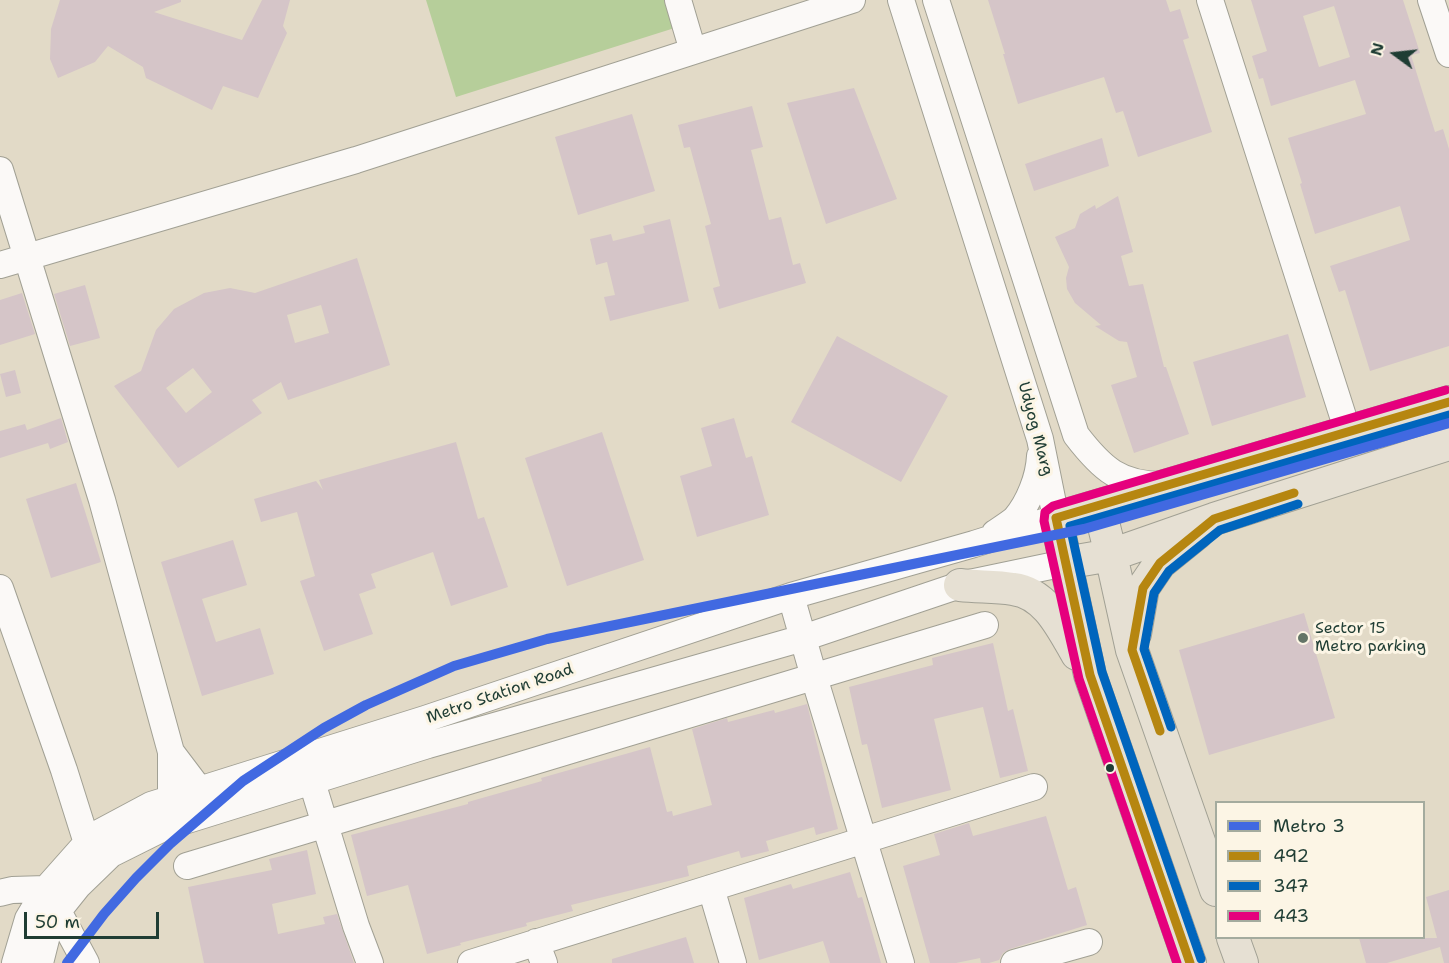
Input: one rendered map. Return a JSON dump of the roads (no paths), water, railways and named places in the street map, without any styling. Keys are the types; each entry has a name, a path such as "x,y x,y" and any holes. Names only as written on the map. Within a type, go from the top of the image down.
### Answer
{"main road":[{"path":"1056,518 1449,402"},
{"path":"1065,563 1112,555 1214,519 1449,444"},
{"path":"1099,506 1132,650 1215,887"},
{"name":"Udyog Marg","path":"1056,518 1090,675 1190,963"},
{"path":"1132,650 1143,588 1160,563 1214,519"},
{"path":"960,585 1014,589 1037,599 1057,620 1090,675"},
{"path":"1233,939 1242,963"}],"street":[{"path":"678,0 693,51"},
{"path":"0,265 357,160 852,0"},
{"name":"Udyog Marg","path":"901,0 1040,439 1056,518"},
{"path":"936,0 1076,435 1095,460 1115,474 1141,485 1168,485"},
{"path":"1210,0 1348,432"},
{"path":"1431,0 1449,54"},
{"path":"0,170 102,500 171,752 171,799"},
{"path":"988,539 1014,519 1029,496 1039,467 1040,439"},
{"name":"Metro Station Road","path":"15,963 28,919 45,889 93,836 151,805 425,719 791,596 1056,518"},
{"name":"Metro Station Road","path":"40,963 49,927 58,911 78,886 111,854 165,827 428,745 803,638 960,585 1065,563"},
{"path":"0,588 64,770 87,843"},
{"path":"791,596 902,963"},
{"path":"187,866 985,625"},
{"path":"171,752 199,789"},
{"path":"312,782 356,926 370,963"},
{"path":"471,963 540,953 711,888 1034,787"},
{"path":"711,888 733,963"},
{"path":"0,893 12,890 45,889 86,963"},
{"path":"1014,963 1089,942"}],"metro line":[{"name":"3","path":"67,963 104,914 136,878 170,844 243,781 324,728 366,705 454,666 547,639 1084,529 1449,423"}],"place":[{"name":"Sector 15 Metro parking","path":"1303,638"}]}
